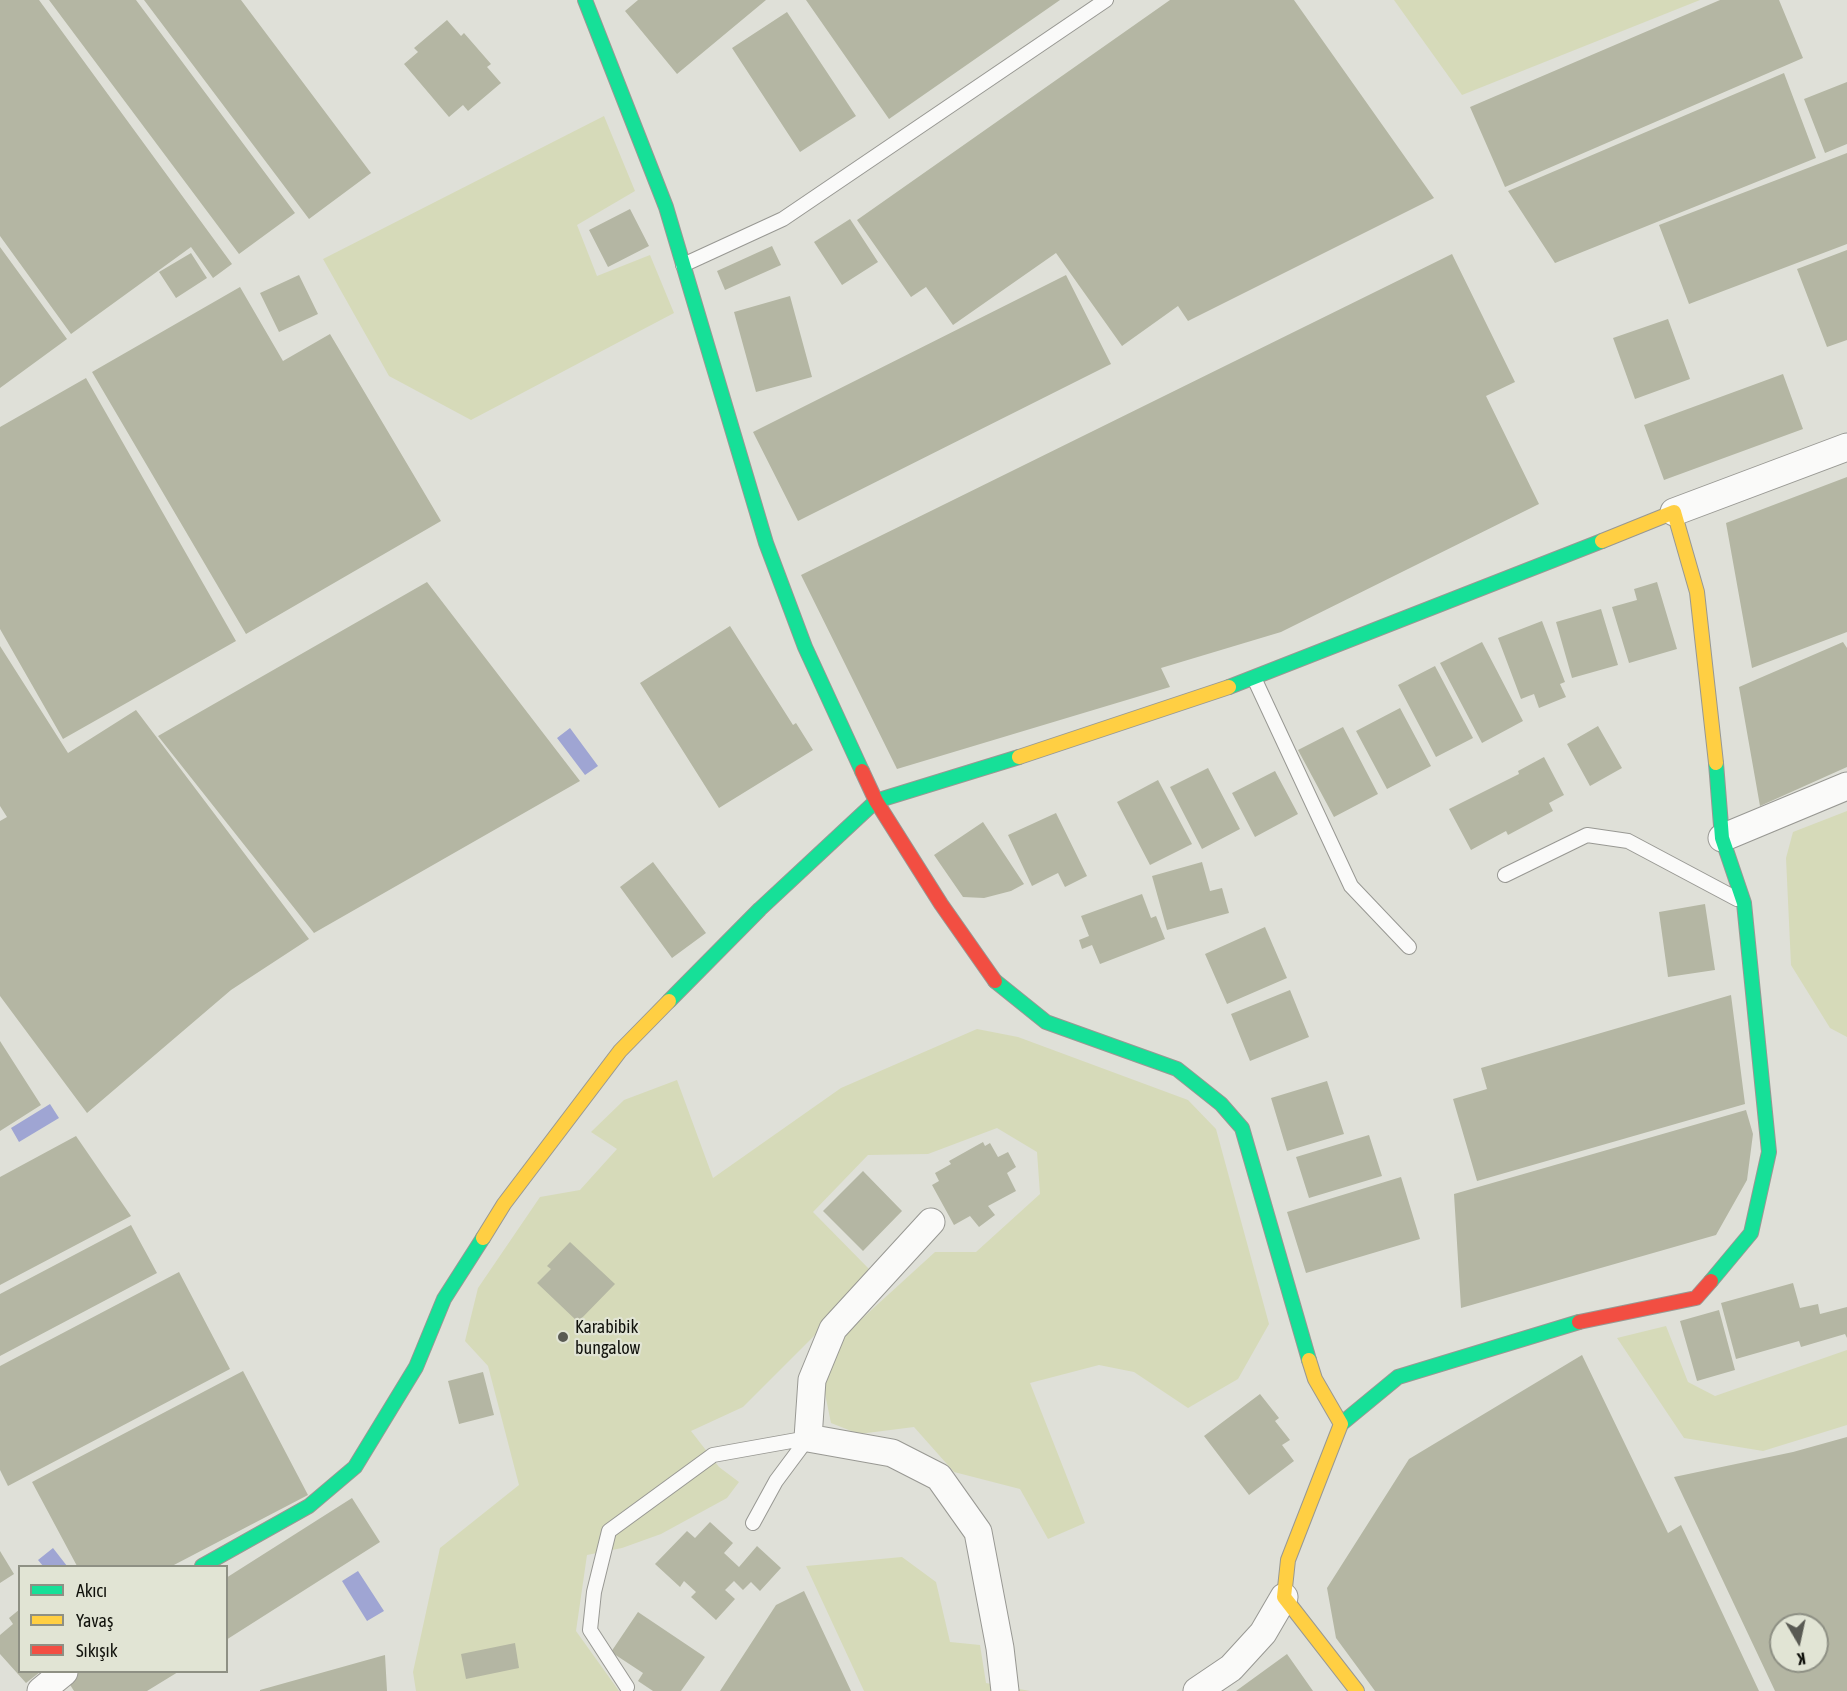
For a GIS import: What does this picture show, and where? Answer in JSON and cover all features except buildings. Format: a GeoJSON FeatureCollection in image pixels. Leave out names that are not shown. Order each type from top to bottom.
{"type":"FeatureCollection","features":[{"type":"Feature","properties":{"kind":"street"},"geometry":{"type":"LineString","coordinates":[[585,0],[658,186],[766,543],[805,646],[876,801],[941,904],[997,984],[1046,1022],[1177,1069],[1221,1104],[1242,1128],[1315,1379],[1341,1424]]}},
{"type":"Feature","properties":{"kind":"street"},"geometry":{"type":"LineString","coordinates":[[204,1565],[309,1506],[355,1467],[416,1367],[444,1299],[504,1204],[620,1051],[760,909],[876,801],[1047,749],[1254,678],[1674,512],[1847,447]]}},
{"type":"Feature","properties":{"kind":"street"},"geometry":{"type":"LineString","coordinates":[[1197,1691],[1231,1668],[1263,1633],[1284,1597],[1288,1560],[1341,1424],[1398,1377],[1570,1324],[1696,1298],[1751,1233],[1769,1152],[1744,903],[1722,838],[1714,733],[1697,592],[1674,512]]}},
{"type":"Feature","properties":{"kind":"street"},"geometry":{"type":"LineString","coordinates":[[1722,838],[1847,786]]}},
{"type":"Feature","properties":{"kind":"street"},"geometry":{"type":"LineString","coordinates":[[931,1222],[833,1329],[812,1380],[808,1438],[892,1453],[939,1477],[978,1532],[1000,1648],[1005,1691]]}},
{"type":"Feature","properties":{"kind":"street"},"geometry":{"type":"LineString","coordinates":[[1284,1597],[1357,1691]]}},
{"type":"Feature","properties":{"kind":"street"},"geometry":{"type":"LineString","coordinates":[[41,1691],[62,1673]]}},
{"type":"Feature","properties":{"kind":"lane"},"geometry":{"type":"LineString","coordinates":[[683,265],[783,219],[1106,0]]}},
{"type":"Feature","properties":{"kind":"lane"},"geometry":{"type":"LineString","coordinates":[[1254,678],[1350,886],[1409,947]]}},
{"type":"Feature","properties":{"kind":"lane"},"geometry":{"type":"LineString","coordinates":[[1505,875],[1587,835],[1628,841],[1744,903]]}},
{"type":"Feature","properties":{"kind":"lane"},"geometry":{"type":"LineString","coordinates":[[753,1523],[776,1481],[808,1438]]}},
{"type":"Feature","properties":{"kind":"lane"},"geometry":{"type":"LineString","coordinates":[[627,1686],[590,1630],[594,1592],[609,1532],[713,1455],[808,1438]]}},
{"type":"Feature","properties":{"kind":"green space"},"geometry":{"type":"Polygon","coordinates":[[[1394,0],[1700,0],[1462,95],[1394,0]]]}},
{"type":"Feature","properties":{"kind":"green space"},"geometry":{"type":"Polygon","coordinates":[[[604,116],[635,191],[577,225],[597,276],[650,255],[674,313],[471,420],[389,376],[323,259],[604,116]]]}},
{"type":"Feature","properties":{"kind":"green space"},"geometry":{"type":"Polygon","coordinates":[[[1847,811],[1847,1037],[1830,1028],[1791,965],[1786,858],[1793,832],[1847,811]]]}},
{"type":"Feature","properties":{"kind":"green space"},"geometry":{"type":"Polygon","coordinates":[[[977,1029],[1018,1037],[1188,1100],[1216,1129],[1269,1324],[1238,1379],[1188,1408],[1134,1372],[1099,1365],[1030,1383],[1085,1523],[1048,1539],[1020,1489],[954,1472],[914,1427],[859,1434],[831,1423],[823,1384],[844,1335],[935,1252],[976,1252],[1040,1194],[1037,1152],[997,1128],[928,1154],[868,1155],[813,1212],[871,1271],[813,1337],[743,1407],[691,1431],[719,1467],[739,1482],[727,1498],[661,1534],[622,1548],[587,1555],[576,1631],[619,1691],[416,1691],[413,1672],[440,1548],[519,1485],[488,1366],[465,1341],[478,1288],[540,1197],[580,1190],[617,1149],[591,1132],[624,1100],[677,1080],[713,1178],[841,1088],[977,1029]]]}},
{"type":"Feature","properties":{"kind":"green space"},"geometry":{"type":"Polygon","coordinates":[[[1666,1326],[1688,1382],[1715,1396],[1847,1350],[1847,1425],[1763,1451],[1684,1438],[1617,1338],[1666,1326]]]}},
{"type":"Feature","properties":{"kind":"green space"},"geometry":{"type":"Polygon","coordinates":[[[902,1557],[936,1582],[950,1642],[980,1645],[986,1683],[1030,1691],[864,1691],[806,1566],[902,1557]]]}},
{"type":"Feature","properties":{"kind":"water"},"geometry":{"type":"Polygon","coordinates":[[[570,728],[598,766],[585,775],[557,738],[570,728]]]}},
{"type":"Feature","properties":{"kind":"water"},"geometry":{"type":"Polygon","coordinates":[[[50,1104],[59,1118],[19,1142],[11,1128],[50,1104]]]}},
{"type":"Feature","properties":{"kind":"water"},"geometry":{"type":"Polygon","coordinates":[[[53,1548],[66,1565],[42,1565],[38,1560],[53,1548]]]}},
{"type":"Feature","properties":{"kind":"water"},"geometry":{"type":"Polygon","coordinates":[[[358,1571],[384,1611],[367,1621],[342,1581],[358,1571]]]}},
{"type":"Feature","properties":{"kind":"traffic: fast"},"geometry":{"type":"LineString","coordinates":[[585,0],[666,207],[766,543],[805,647],[862,771]]}},
{"type":"Feature","properties":{"kind":"traffic: fast"},"geometry":{"type":"LineString","coordinates":[[1229,687],[1602,541]]}},
{"type":"Feature","properties":{"kind":"traffic: fast"},"geometry":{"type":"LineString","coordinates":[[669,1001],[760,909],[876,801],[1019,757]]}},
{"type":"Feature","properties":{"kind":"traffic: fast"},"geometry":{"type":"LineString","coordinates":[[1711,1281],[1751,1233],[1769,1152],[1744,903],[1722,838],[1716,763]]}},
{"type":"Feature","properties":{"kind":"traffic: fast"},"geometry":{"type":"LineString","coordinates":[[995,981],[1046,1022],[1177,1069],[1221,1104],[1242,1128],[1309,1360]]}},
{"type":"Feature","properties":{"kind":"traffic: fast"},"geometry":{"type":"LineString","coordinates":[[204,1565],[309,1506],[355,1467],[416,1367],[444,1299],[483,1238]]}},
{"type":"Feature","properties":{"kind":"traffic: fast"},"geometry":{"type":"LineString","coordinates":[[1341,1424],[1398,1377],[1579,1322]]}},
{"type":"Feature","properties":{"kind":"traffic: slow"},"geometry":{"type":"LineString","coordinates":[[1602,541],[1674,512],[1697,592],[1716,763]]}},
{"type":"Feature","properties":{"kind":"traffic: slow"},"geometry":{"type":"LineString","coordinates":[[1019,757],[1229,687]]}},
{"type":"Feature","properties":{"kind":"traffic: slow"},"geometry":{"type":"LineString","coordinates":[[483,1238],[504,1204],[620,1051],[669,1001]]}},
{"type":"Feature","properties":{"kind":"traffic: slow"},"geometry":{"type":"LineString","coordinates":[[1309,1360],[1315,1379],[1341,1424],[1288,1560],[1284,1597],[1357,1691]]}},
{"type":"Feature","properties":{"kind":"traffic: jam"},"geometry":{"type":"LineString","coordinates":[[862,771],[876,801],[941,904],[995,981]]}},
{"type":"Feature","properties":{"kind":"traffic: jam"},"geometry":{"type":"LineString","coordinates":[[1579,1322],[1696,1298],[1711,1281]]}},
{"type":"Feature","properties":{"kind":"place","name":"Karabibik bungalow"},"geometry":{"type":"Point","coordinates":[563,1337]}}]}
